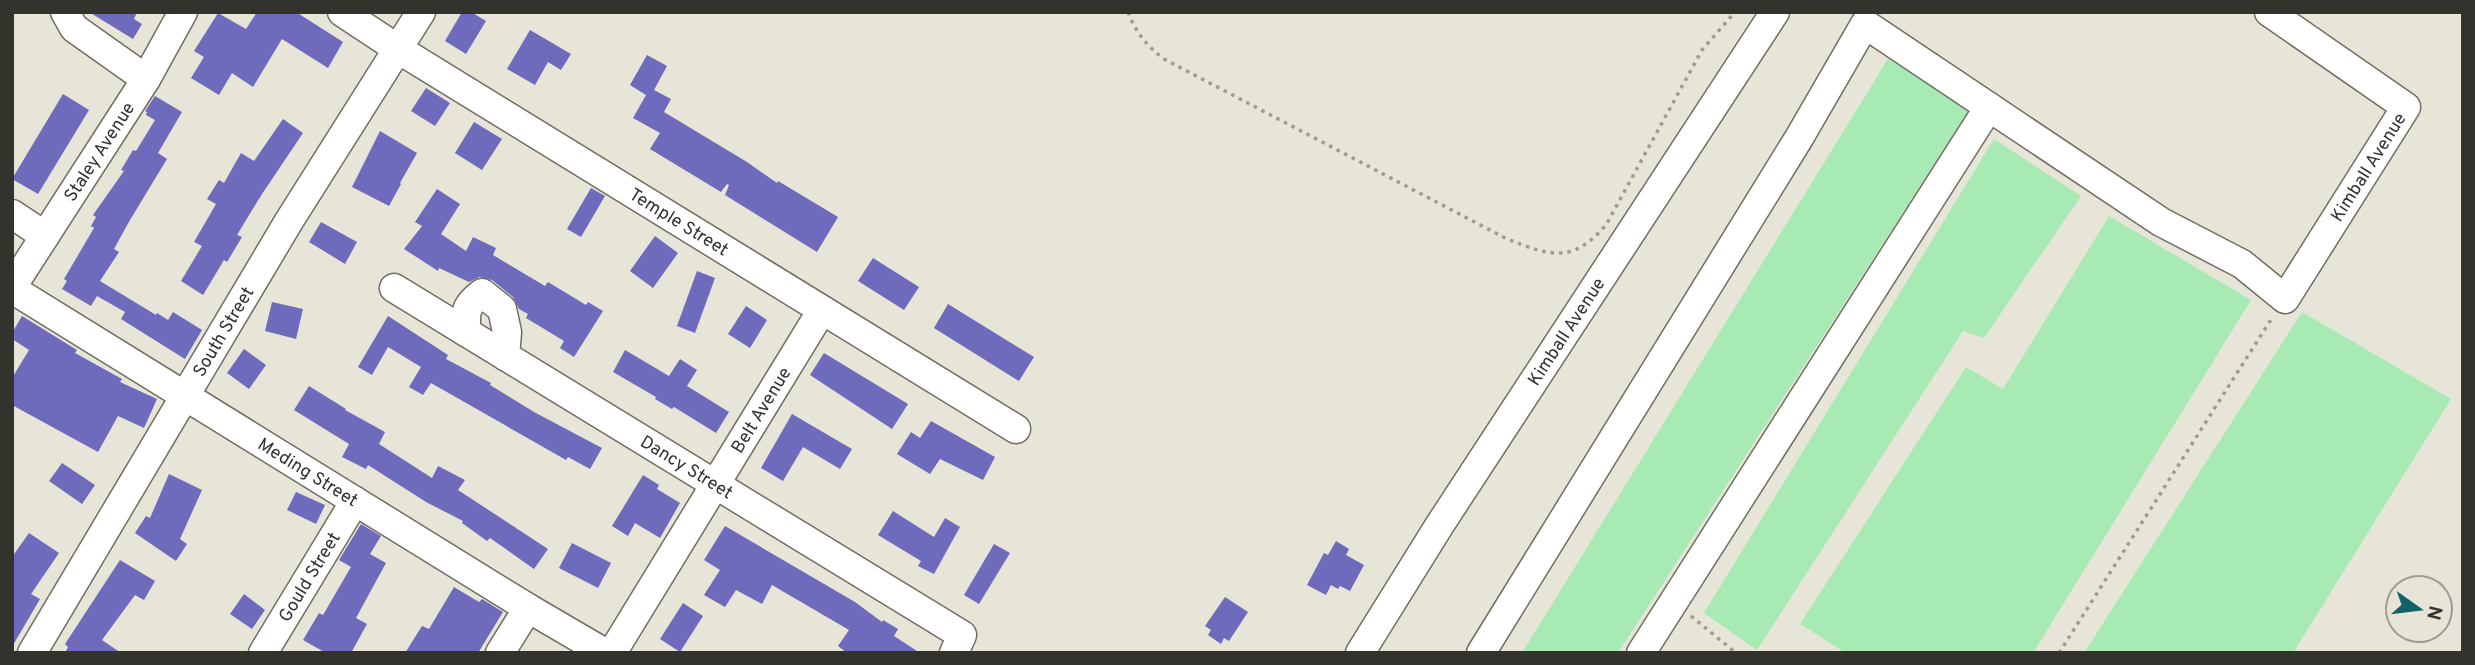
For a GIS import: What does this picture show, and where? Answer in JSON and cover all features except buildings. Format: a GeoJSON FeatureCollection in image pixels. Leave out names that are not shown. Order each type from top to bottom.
{"type":"FeatureCollection","features":[{"type":"Feature","properties":{"kind":"street"},"geometry":{"type":"LineString","coordinates":[[48,12],[70,20],[146,79]]}},
{"type":"Feature","properties":{"kind":"street","name":"Staley Avenue"},"geometry":{"type":"LineString","coordinates":[[12,288],[146,79],[183,12]]}},
{"type":"Feature","properties":{"kind":"street","name":"Temple Street"},"geometry":{"type":"LineString","coordinates":[[342,12],[1016,429]]}},
{"type":"Feature","properties":{"kind":"street","name":"South Street"},"geometry":{"type":"LineString","coordinates":[[32,653],[289,221],[421,12]]}},
{"type":"Feature","properties":{"kind":"street","name":"Kimball Avenue"},"geometry":{"type":"LineString","coordinates":[[1360,653],[1439,526],[1775,12]]}},
{"type":"Feature","properties":{"kind":"street","name":"Kimball Avenue"},"geometry":{"type":"LineString","coordinates":[[2269,12],[2406,107],[2285,299]]}},
{"type":"Feature","properties":{"kind":"street"},"geometry":{"type":"LineString","coordinates":[[1481,653],[1798,138],[1865,24],[2161,222],[2242,264],[2285,299]]}},
{"type":"Feature","properties":{"kind":"street"},"geometry":{"type":"LineString","coordinates":[[1641,653],[1989,107]]}},
{"type":"Feature","properties":{"kind":"street"},"geometry":{"type":"LineString","coordinates":[[12,214],[45,236]]}},
{"type":"Feature","properties":{"kind":"street","name":"Meding Street"},"geometry":{"type":"LineString","coordinates":[[12,288],[605,653]]}},
{"type":"Feature","properties":{"kind":"street","name":"Dancy Street"},"geometry":{"type":"LineString","coordinates":[[394,288],[962,635],[954,653]]}},
{"type":"Feature","properties":{"kind":"street"},"geometry":{"type":"LineString","coordinates":[[466,332],[469,303],[482,293],[502,309],[507,332],[505,356]]}},
{"type":"Feature","properties":{"kind":"street","name":"Belt Avenue"},"geometry":{"type":"LineString","coordinates":[[612,653],[822,310]]}},
{"type":"Feature","properties":{"kind":"street","name":"Gould Street"},"geometry":{"type":"LineString","coordinates":[[263,653],[355,501]]}},
{"type":"Feature","properties":{"kind":"street"},"geometry":{"type":"LineString","coordinates":[[500,653],[528,608]]}},
{"type":"Feature","properties":{"kind":"path"},"geometry":{"type":"LineString","coordinates":[[1128,12],[1137,32],[1149,48],[1164,59],[1507,239],[1542,252],[1561,254],[1576,250],[1593,239],[1606,225],[1702,50],[1735,12]]}},
{"type":"Feature","properties":{"kind":"path"},"geometry":{"type":"LineString","coordinates":[[2059,653],[2285,299]]}},
{"type":"Feature","properties":{"kind":"path"},"geometry":{"type":"LineString","coordinates":[[1673,601],[1736,653]]}},
{"type":"Feature","properties":{"kind":"green space"},"geometry":{"type":"Polygon","coordinates":[[[1888,59],[1970,109],[1618,653],[1522,653],[1888,59]]]}},
{"type":"Feature","properties":{"kind":"green space"},"geometry":{"type":"Polygon","coordinates":[[[1994,139],[2081,196],[1984,338],[1963,331],[1757,650],[1704,613],[1994,139]]]}},
{"type":"Feature","properties":{"kind":"green space"},"geometry":{"type":"Polygon","coordinates":[[[2109,216],[2251,300],[2033,653],[1846,653],[1800,624],[1966,367],[2003,389],[2109,216]]]}},
{"type":"Feature","properties":{"kind":"green space"},"geometry":{"type":"Polygon","coordinates":[[[2302,312],[2451,399],[2293,653],[2084,653],[2302,312]]]}}]}
